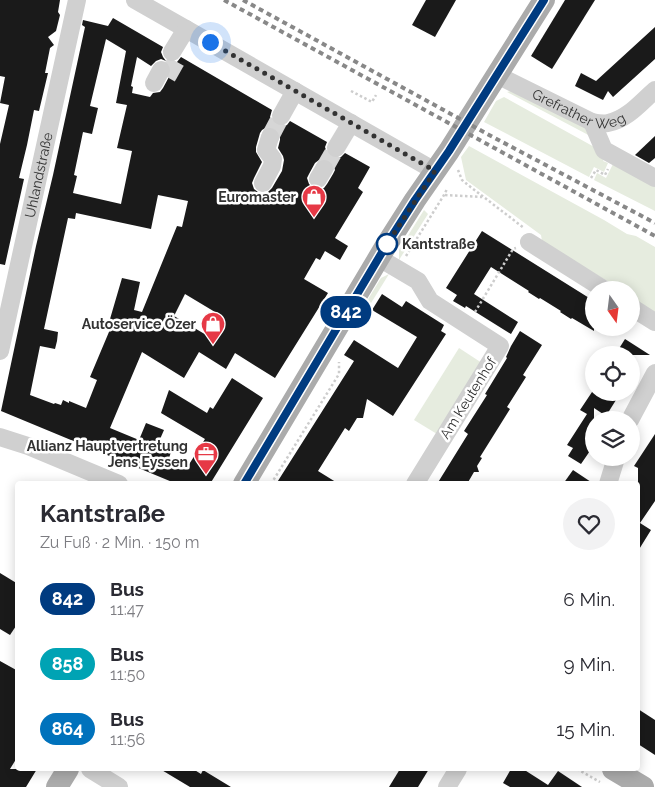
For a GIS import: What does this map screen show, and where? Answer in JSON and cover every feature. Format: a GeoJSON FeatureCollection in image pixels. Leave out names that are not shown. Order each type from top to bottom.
{"type":"FeatureCollection","features":[{"type":"Feature","properties":{"kind":"main road"},"geometry":{"type":"LineString","coordinates":[[246,481],[388,264],[415,200],[446,174],[449,151],[540,1]]}},
{"type":"Feature","properties":{"kind":"main road"},"geometry":{"type":"LineString","coordinates":[[57,787],[67,771]]}},
{"type":"Feature","properties":{"kind":"main road"},"geometry":{"type":"LineString","coordinates":[[607,776],[646,786]]}},
{"type":"Feature","properties":{"kind":"street","name":"Uhlandstraße"},"geometry":{"type":"LineString","coordinates":[[0,351],[77,0]]}},
{"type":"Feature","properties":{"kind":"street"},"geometry":{"type":"LineString","coordinates":[[135,0],[351,123],[446,174]]}},
{"type":"Feature","properties":{"kind":"street"},"geometry":{"type":"LineString","coordinates":[[176,54],[189,31]]}},
{"type":"Feature","properties":{"kind":"street","name":"Grefrather Weg"},"geometry":{"type":"LineString","coordinates":[[496,74],[592,122],[606,124],[627,115],[655,90]]}},
{"type":"Feature","properties":{"kind":"street"},"geometry":{"type":"LineString","coordinates":[[281,116],[294,91]]}},
{"type":"Feature","properties":{"kind":"street"},"geometry":{"type":"LineString","coordinates":[[592,122],[604,150],[655,178]]}},
{"type":"Feature","properties":{"kind":"street"},"geometry":{"type":"LineString","coordinates":[[336,148],[351,123]]}},
{"type":"Feature","properties":{"kind":"street"},"geometry":{"type":"LineString","coordinates":[[263,183],[272,166],[273,159],[266,150],[270,137]]}},
{"type":"Feature","properties":{"kind":"street"},"geometry":{"type":"LineString","coordinates":[[529,242],[591,281]]}},
{"type":"Feature","properties":{"kind":"street","name":"Am Keutenhof"},"geometry":{"type":"LineString","coordinates":[[388,264],[418,281],[430,301],[500,346],[417,481]]}},
{"type":"Feature","properties":{"kind":"street"},"geometry":{"type":"LineString","coordinates":[[640,313],[655,322]]}},
{"type":"Feature","properties":{"kind":"street"},"geometry":{"type":"LineString","coordinates":[[635,411],[655,373]]}},
{"type":"Feature","properties":{"kind":"street"},"geometry":{"type":"LineString","coordinates":[[0,437],[28,446],[112,481]]}},
{"type":"Feature","properties":{"kind":"street"},"geometry":{"type":"LineString","coordinates":[[609,481],[614,466]]}},
{"type":"Feature","properties":{"kind":"street"},"geometry":{"type":"LineString","coordinates":[[93,771],[119,787]]}},
{"type":"Feature","properties":{"kind":"street"},"geometry":{"type":"LineString","coordinates":[[447,787],[457,771]]}},
{"type":"Feature","properties":{"kind":"path"},"geometry":{"type":"LineString","coordinates":[[351,90],[372,102],[376,95]]}},
{"type":"Feature","properties":{"kind":"path"},"geometry":{"type":"LineString","coordinates":[[388,264],[444,195],[446,174],[462,180],[527,230],[529,242],[513,249],[467,324]]}},
{"type":"Feature","properties":{"kind":"path"},"geometry":{"type":"LineString","coordinates":[[444,195],[483,197]]}},
{"type":"Feature","properties":{"kind":"path"},"geometry":{"type":"LineString","coordinates":[[273,481],[339,374],[339,359]]}},
{"type":"Feature","properties":{"kind":"path"},"geometry":{"type":"LineString","coordinates":[[586,771],[607,776]]}},
{"type":"Feature","properties":{"kind":"shaded area"},"geometry":{"type":"Polygon","coordinates":[[[511,91],[592,131],[594,138],[507,92],[511,91]]]}},
{"type":"Feature","properties":{"kind":"shaded area"},"geometry":{"type":"Polygon","coordinates":[[[504,97],[607,154],[603,161],[608,163],[604,172],[594,167],[589,177],[484,122],[496,101],[504,97]]]}},
{"type":"Feature","properties":{"kind":"shaded area"},"geometry":{"type":"Polygon","coordinates":[[[469,146],[627,234],[636,236],[655,247],[655,317],[640,308],[640,281],[607,281],[543,247],[541,235],[466,180],[461,157],[469,146]]]}},
{"type":"Feature","properties":{"kind":"shaded area"},"geometry":{"type":"Polygon","coordinates":[[[614,162],[655,182],[655,211],[594,180],[597,173],[606,178],[614,162]]]}},
{"type":"Feature","properties":{"kind":"shaded area"},"geometry":{"type":"Polygon","coordinates":[[[424,210],[428,214],[399,260],[399,250],[424,210]]]}},
{"type":"Feature","properties":{"kind":"shaded area"},"geometry":{"type":"Polygon","coordinates":[[[389,274],[363,316],[359,314],[381,278],[389,274]]]}},
{"type":"Feature","properties":{"kind":"shaded area"},"geometry":{"type":"Polygon","coordinates":[[[459,348],[482,363],[437,434],[414,420],[459,348]]]}},
{"type":"Feature","properties":{"kind":"building"},"geometry":{"type":"Polygon","coordinates":[[[0,0],[60,0],[58,12],[60,15],[56,31],[48,37],[54,45],[50,48],[45,73],[48,73],[39,111],[34,110],[19,178],[24,179],[5,265],[0,264],[0,144],[9,105],[0,103],[5,77],[0,76],[0,0]]]}},
{"type":"Feature","properties":{"kind":"building"},"geometry":{"type":"Polygon","coordinates":[[[426,0],[456,0],[435,37],[412,25],[426,0]]]}},
{"type":"Feature","properties":{"kind":"building"},"geometry":{"type":"Polygon","coordinates":[[[565,0],[595,0],[552,69],[531,56],[565,0]]]}},
{"type":"Feature","properties":{"kind":"building"},"geometry":{"type":"Polygon","coordinates":[[[113,18],[163,47],[161,52],[166,61],[161,59],[151,66],[137,57],[131,86],[133,87],[132,93],[150,97],[153,93],[160,92],[172,70],[167,61],[171,63],[177,62],[181,57],[272,110],[270,117],[275,125],[282,127],[290,121],[327,142],[325,147],[331,157],[335,159],[345,153],[370,167],[358,188],[363,192],[335,238],[348,246],[340,260],[325,251],[320,260],[316,258],[304,279],[328,293],[275,378],[235,353],[226,369],[199,352],[184,378],[142,352],[110,428],[139,440],[146,423],[164,430],[157,446],[171,452],[169,458],[188,466],[205,439],[161,413],[169,390],[207,413],[210,407],[213,409],[232,378],[263,398],[212,481],[170,481],[1,411],[85,27],[82,25],[83,20],[108,26],[113,18]],[[106,39],[90,106],[98,108],[92,134],[83,132],[74,175],[77,176],[73,193],[121,204],[132,151],[117,148],[127,105],[116,103],[126,51],[106,39]],[[267,127],[260,133],[256,147],[256,152],[262,162],[252,183],[254,189],[263,194],[272,188],[282,171],[284,160],[278,148],[280,134],[274,127],[267,127]],[[325,158],[315,163],[307,178],[309,184],[318,190],[324,188],[335,170],[330,160],[325,158]],[[158,195],[151,229],[76,213],[75,219],[68,218],[44,329],[58,332],[57,341],[55,349],[40,346],[30,395],[54,404],[61,405],[63,400],[86,408],[97,380],[90,377],[114,320],[110,319],[122,278],[140,282],[134,310],[142,312],[177,226],[182,227],[188,201],[158,195]],[[185,294],[174,316],[208,336],[220,315],[185,294]]]}},
{"type":"Feature","properties":{"kind":"building"},"geometry":{"type":"Polygon","coordinates":[[[655,27],[655,59],[613,97],[608,91],[603,100],[575,86],[581,73],[596,81],[655,27]]]}},
{"type":"Feature","properties":{"kind":"building"},"geometry":{"type":"Polygon","coordinates":[[[655,136],[655,158],[649,163],[635,155],[655,136]]]}},
{"type":"Feature","properties":{"kind":"building"},"geometry":{"type":"Polygon","coordinates":[[[482,231],[585,295],[585,326],[571,319],[491,267],[474,294],[518,322],[511,334],[466,306],[465,308],[453,301],[457,295],[446,288],[482,231]]]}},
{"type":"Feature","properties":{"kind":"building"},"geometry":{"type":"Polygon","coordinates":[[[382,294],[402,307],[406,301],[444,325],[441,331],[446,334],[393,416],[367,399],[363,418],[357,418],[349,431],[345,428],[318,471],[334,481],[278,481],[354,361],[344,355],[354,340],[398,368],[417,337],[372,310],[382,294]]]}},
{"type":"Feature","properties":{"kind":"building"},"geometry":{"type":"Polygon","coordinates":[[[520,331],[542,345],[523,375],[526,377],[507,407],[510,409],[480,457],[482,458],[477,466],[479,472],[474,472],[469,481],[439,481],[468,434],[464,431],[487,395],[485,394],[507,358],[511,346],[520,331]]]}},
{"type":"Feature","properties":{"kind":"building"},"geometry":{"type":"Polygon","coordinates":[[[625,339],[636,346],[621,346],[625,339]]]}},
{"type":"Feature","properties":{"kind":"building"},"geometry":{"type":"Polygon","coordinates":[[[640,349],[650,355],[640,355],[640,349]]]}},
{"type":"Feature","properties":{"kind":"building"},"geometry":{"type":"Polygon","coordinates":[[[586,401],[615,401],[609,411],[598,411],[594,408],[594,411],[585,411],[585,413],[580,410],[586,401]]]}},
{"type":"Feature","properties":{"kind":"building"},"geometry":{"type":"Polygon","coordinates":[[[585,417],[585,458],[581,464],[568,456],[573,448],[567,445],[585,417]]]}},
{"type":"Feature","properties":{"kind":"building"},"geometry":{"type":"Polygon","coordinates":[[[655,434],[655,501],[640,523],[640,481],[638,481],[638,468],[634,466],[640,466],[640,457],[655,434]]]}},
{"type":"Feature","properties":{"kind":"building"},"geometry":{"type":"Polygon","coordinates":[[[573,470],[590,481],[565,481],[573,470]]]}},
{"type":"Feature","properties":{"kind":"building"},"geometry":{"type":"Polygon","coordinates":[[[640,523],[651,530],[640,548],[640,523]]]}},
{"type":"Feature","properties":{"kind":"building"},"geometry":{"type":"Polygon","coordinates":[[[0,573],[15,582],[15,628],[10,635],[0,629],[0,573]]]}},
{"type":"Feature","properties":{"kind":"building"},"geometry":{"type":"Polygon","coordinates":[[[0,661],[15,669],[15,761],[10,769],[15,769],[15,771],[36,771],[26,787],[0,787],[0,661]]]}},
{"type":"Feature","properties":{"kind":"building"},"geometry":{"type":"Polygon","coordinates":[[[640,710],[655,720],[655,755],[640,745],[640,710]]]}},
{"type":"Feature","properties":{"kind":"building"},"geometry":{"type":"Polygon","coordinates":[[[163,771],[196,771],[201,774],[205,771],[231,787],[190,787],[163,771]]]}},
{"type":"Feature","properties":{"kind":"building"},"geometry":{"type":"Polygon","coordinates":[[[399,771],[428,771],[418,787],[389,787],[399,771]]]}},
{"type":"Feature","properties":{"kind":"building"},"geometry":{"type":"Polygon","coordinates":[[[510,771],[526,771],[548,785],[558,771],[582,787],[510,787],[503,783],[510,771]]]}},
{"type":"Feature","properties":{"kind":"tunnel"},"geometry":{"type":"LineString","coordinates":[[167,77],[179,56]]}},
{"type":"Feature","properties":{"kind":"tunnel"},"geometry":{"type":"LineString","coordinates":[[270,137],[281,116]]}},
{"type":"Feature","properties":{"kind":"tunnel"},"geometry":{"type":"LineString","coordinates":[[324,169],[336,148]]}},
{"type":"Feature","properties":{"kind":"railway"},"geometry":{"type":"LineString","coordinates":[[224,0],[655,236]]}},
{"type":"Feature","properties":{"kind":"railway"},"geometry":{"type":"LineString","coordinates":[[243,0],[491,136],[655,223]]}},
{"type":"Feature","properties":{"kind":"bus line","name":"842"},"geometry":{"type":"LineString","coordinates":[[246,481],[387,244],[449,151],[544,0]]}},
{"type":"Feature","properties":{"kind":"place","name":"Euromaster"},"geometry":{"type":"Point","coordinates":[314,218]}},
{"type":"Feature","properties":{"kind":"place","name":"Kantstraße"},"geometry":{"type":"Point","coordinates":[387,244]}},
{"type":"Feature","properties":{"kind":"place","name":"Autoservice Özer"},"geometry":{"type":"Point","coordinates":[213,345]}},
{"type":"Feature","properties":{"kind":"place","name":"Allianz Hauptvertretung Jens Eyssen"},"geometry":{"type":"Point","coordinates":[206,475]}},
{"type":"Feature","properties":{"kind":"route"},"geometry":{"type":"LineString","coordinates":[[210,42],[435,171],[387,244]]}}]}
